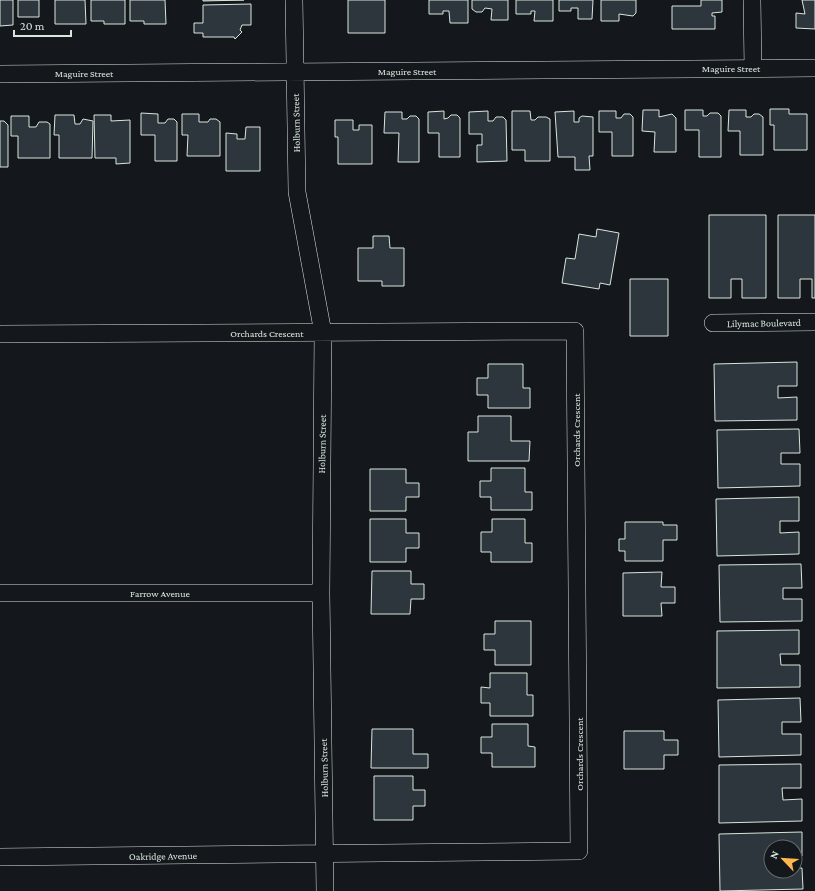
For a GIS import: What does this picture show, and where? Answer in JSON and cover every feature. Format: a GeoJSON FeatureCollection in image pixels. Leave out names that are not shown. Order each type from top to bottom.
{"type":"FeatureCollection","features":[{"type":"Feature","properties":{"kind":"street","name":"Holburn Street"},"geometry":{"type":"LineString","coordinates":[[294,0],[297,192],[323,333],[321,593],[325,891]]}},
{"type":"Feature","properties":{"kind":"street"},"geometry":{"type":"LineString","coordinates":[[752,0],[753,68]]}},
{"type":"Feature","properties":{"kind":"street","name":"Maguire Street"},"geometry":{"type":"LineString","coordinates":[[0,74],[815,68]]}},
{"type":"Feature","properties":{"kind":"street","name":"Lilymac Boulevard"},"geometry":{"type":"LineString","coordinates":[[713,323],[815,322]]}},
{"type":"Feature","properties":{"kind":"street","name":"Orchards Crescent"},"geometry":{"type":"LineString","coordinates":[[0,334],[576,331],[579,851],[325,854]]}},
{"type":"Feature","properties":{"kind":"street","name":"Farrow Avenue"},"geometry":{"type":"LineString","coordinates":[[0,594],[321,593]]}},
{"type":"Feature","properties":{"kind":"street","name":"Oakridge Avenue"},"geometry":{"type":"LineString","coordinates":[[0,857],[325,854]]}},
{"type":"Feature","properties":{"kind":"building"},"geometry":{"type":"Polygon","coordinates":[[[0,0],[13,0],[13,25],[0,26],[0,0]]]}},
{"type":"Feature","properties":{"kind":"building"},"geometry":{"type":"Polygon","coordinates":[[[18,0],[39,0],[39,17],[18,17],[18,0]]]}},
{"type":"Feature","properties":{"kind":"building"},"geometry":{"type":"Polygon","coordinates":[[[55,0],[85,0],[86,24],[55,24],[55,0]]]}},
{"type":"Feature","properties":{"kind":"building"},"geometry":{"type":"Polygon","coordinates":[[[91,0],[125,0],[125,24],[104,24],[104,21],[91,21],[91,0]]]}},
{"type":"Feature","properties":{"kind":"building"},"geometry":{"type":"Polygon","coordinates":[[[130,0],[165,0],[166,24],[144,24],[144,21],[130,21],[130,0]]]}},
{"type":"Feature","properties":{"kind":"building"},"geometry":{"type":"Polygon","coordinates":[[[203,0],[244,0],[203,1],[203,0]]]}},
{"type":"Feature","properties":{"kind":"building"},"geometry":{"type":"Polygon","coordinates":[[[348,0],[385,0],[385,33],[348,33],[348,0]]]}},
{"type":"Feature","properties":{"kind":"building"},"geometry":{"type":"Polygon","coordinates":[[[429,0],[468,0],[468,23],[450,23],[449,11],[443,11],[443,14],[429,14],[429,0]]]}},
{"type":"Feature","properties":{"kind":"building"},"geometry":{"type":"Polygon","coordinates":[[[472,0],[508,0],[508,20],[491,20],[492,9],[485,8],[482,12],[476,12],[472,9],[472,0]]]}},
{"type":"Feature","properties":{"kind":"building"},"geometry":{"type":"Polygon","coordinates":[[[516,0],[553,0],[553,21],[534,21],[535,11],[531,11],[531,14],[516,14],[516,0]]]}},
{"type":"Feature","properties":{"kind":"building"},"geometry":{"type":"Polygon","coordinates":[[[559,0],[593,0],[592,19],[578,19],[578,8],[571,8],[571,11],[559,11],[559,0]]]}},
{"type":"Feature","properties":{"kind":"building"},"geometry":{"type":"Polygon","coordinates":[[[601,0],[636,0],[636,13],[633,16],[619,14],[619,21],[601,21],[601,0]]]}},
{"type":"Feature","properties":{"kind":"building"},"geometry":{"type":"Polygon","coordinates":[[[701,0],[722,0],[722,12],[712,13],[712,16],[715,16],[715,29],[672,29],[672,6],[701,6],[701,0]]]}},
{"type":"Feature","properties":{"kind":"building"},"geometry":{"type":"Polygon","coordinates":[[[802,0],[815,0],[815,29],[796,28],[796,13],[805,14],[802,0]]]}},
{"type":"Feature","properties":{"kind":"building"},"geometry":{"type":"Polygon","coordinates":[[[251,4],[251,25],[242,25],[240,30],[242,32],[235,39],[234,37],[203,37],[203,33],[194,33],[194,23],[203,23],[203,5],[251,4]]]}},
{"type":"Feature","properties":{"kind":"building"},"geometry":{"type":"Polygon","coordinates":[[[770,109],[789,109],[789,114],[807,114],[807,150],[774,150],[774,125],[770,125],[770,109]]]}},
{"type":"Feature","properties":{"kind":"building"},"geometry":{"type":"Polygon","coordinates":[[[643,110],[659,110],[659,117],[672,114],[676,118],[676,152],[654,152],[655,132],[642,131],[643,110]]]}},
{"type":"Feature","properties":{"kind":"building"},"geometry":{"type":"Polygon","coordinates":[[[685,110],[703,110],[703,116],[707,116],[710,113],[718,113],[721,116],[721,157],[699,157],[699,130],[685,130],[685,110]]]}},
{"type":"Feature","properties":{"kind":"building"},"geometry":{"type":"Polygon","coordinates":[[[729,110],[746,110],[746,117],[759,114],[763,117],[763,155],[740,155],[740,131],[728,131],[729,110]]]}},
{"type":"Feature","properties":{"kind":"building"},"geometry":{"type":"Polygon","coordinates":[[[444,111],[444,119],[451,115],[457,115],[460,118],[460,157],[439,157],[439,133],[428,133],[428,112],[444,111]]]}},
{"type":"Feature","properties":{"kind":"building"},"geometry":{"type":"Polygon","coordinates":[[[488,111],[488,121],[493,121],[496,117],[503,117],[506,120],[507,161],[477,162],[477,145],[482,145],[482,134],[469,134],[469,112],[488,111]]]}},
{"type":"Feature","properties":{"kind":"building"},"geometry":{"type":"Polygon","coordinates":[[[512,111],[530,111],[531,120],[535,120],[538,117],[546,117],[550,119],[550,161],[525,161],[525,150],[512,150],[512,111]]]}},
{"type":"Feature","properties":{"kind":"building"},"geometry":{"type":"Polygon","coordinates":[[[574,111],[574,122],[579,122],[579,118],[582,116],[593,117],[593,156],[589,156],[590,170],[575,170],[575,157],[558,157],[555,112],[574,111]]]}},
{"type":"Feature","properties":{"kind":"building"},"geometry":{"type":"Polygon","coordinates":[[[599,111],[616,111],[616,118],[621,118],[624,114],[630,114],[633,117],[633,156],[612,156],[612,132],[599,132],[599,111]]]}},
{"type":"Feature","properties":{"kind":"building"},"geometry":{"type":"Polygon","coordinates":[[[385,112],[402,112],[402,119],[407,119],[410,116],[416,116],[419,119],[419,162],[398,162],[399,133],[384,133],[385,112]]]}},
{"type":"Feature","properties":{"kind":"building"},"geometry":{"type":"Polygon","coordinates":[[[141,113],[158,114],[158,123],[165,123],[168,119],[174,119],[177,122],[177,161],[155,161],[155,135],[141,135],[141,113]]]}},
{"type":"Feature","properties":{"kind":"building"},"geometry":{"type":"Polygon","coordinates":[[[182,114],[199,114],[199,122],[208,122],[210,119],[216,119],[220,122],[220,156],[187,156],[188,135],[182,135],[182,114]]]}},
{"type":"Feature","properties":{"kind":"building"},"geometry":{"type":"Polygon","coordinates":[[[55,115],[74,115],[75,124],[80,124],[83,119],[93,121],[92,158],[59,158],[59,135],[54,135],[55,115]]]}},
{"type":"Feature","properties":{"kind":"building"},"geometry":{"type":"Polygon","coordinates":[[[94,115],[111,115],[111,121],[130,120],[130,163],[116,164],[116,158],[95,158],[94,115]]]}},
{"type":"Feature","properties":{"kind":"building"},"geometry":{"type":"Polygon","coordinates":[[[11,116],[29,116],[29,127],[36,127],[39,122],[47,122],[50,124],[50,158],[18,158],[18,136],[11,136],[11,116]]]}},
{"type":"Feature","properties":{"kind":"building"},"geometry":{"type":"Polygon","coordinates":[[[335,120],[353,120],[353,130],[359,130],[359,125],[372,125],[372,164],[338,164],[338,137],[335,137],[335,120]]]}},
{"type":"Feature","properties":{"kind":"building"},"geometry":{"type":"Polygon","coordinates":[[[0,121],[4,121],[8,125],[8,167],[0,167],[0,121]]]}},
{"type":"Feature","properties":{"kind":"building"},"geometry":{"type":"Polygon","coordinates":[[[246,127],[260,127],[260,171],[226,171],[226,133],[237,134],[237,139],[245,139],[246,127]]]}},
{"type":"Feature","properties":{"kind":"building"},"geometry":{"type":"Polygon","coordinates":[[[709,215],[766,215],[766,298],[742,298],[742,279],[731,279],[731,298],[709,298],[709,215]]]}},
{"type":"Feature","properties":{"kind":"building"},"geometry":{"type":"Polygon","coordinates":[[[778,215],[815,215],[815,298],[812,298],[812,279],[800,279],[800,298],[778,298],[778,215]]]}},
{"type":"Feature","properties":{"kind":"building"},"geometry":{"type":"Polygon","coordinates":[[[597,229],[619,233],[610,285],[600,283],[599,289],[562,283],[566,258],[575,259],[579,234],[596,237],[597,229]]]}},
{"type":"Feature","properties":{"kind":"building"},"geometry":{"type":"Polygon","coordinates":[[[373,236],[389,236],[390,248],[404,248],[404,286],[382,286],[382,281],[358,281],[358,248],[373,248],[373,236]]]}},
{"type":"Feature","properties":{"kind":"building"},"geometry":{"type":"Polygon","coordinates":[[[630,279],[668,279],[668,336],[630,336],[630,279]]]}},
{"type":"Feature","properties":{"kind":"building"},"geometry":{"type":"Polygon","coordinates":[[[797,362],[797,386],[778,386],[778,398],[797,397],[797,420],[715,421],[714,364],[797,362]]]}},
{"type":"Feature","properties":{"kind":"building"},"geometry":{"type":"Polygon","coordinates":[[[488,364],[523,364],[523,388],[530,388],[530,408],[488,408],[488,395],[477,395],[477,378],[488,378],[488,364]]]}},
{"type":"Feature","properties":{"kind":"building"},"geometry":{"type":"Polygon","coordinates":[[[478,416],[511,416],[511,441],[530,441],[529,461],[468,461],[468,432],[478,432],[478,416]]]}},
{"type":"Feature","properties":{"kind":"building"},"geometry":{"type":"Polygon","coordinates":[[[799,429],[800,453],[781,453],[781,464],[800,464],[800,486],[718,488],[717,430],[799,429]]]}},
{"type":"Feature","properties":{"kind":"building"},"geometry":{"type":"Polygon","coordinates":[[[491,468],[525,468],[525,492],[532,492],[532,510],[491,510],[491,497],[480,497],[480,481],[491,481],[491,468]]]}},
{"type":"Feature","properties":{"kind":"building"},"geometry":{"type":"Polygon","coordinates":[[[370,469],[406,469],[406,483],[419,483],[419,497],[406,497],[406,511],[370,511],[370,469]]]}},
{"type":"Feature","properties":{"kind":"building"},"geometry":{"type":"Polygon","coordinates":[[[799,497],[799,521],[780,521],[780,533],[799,532],[799,554],[717,556],[716,499],[799,497]]]}},
{"type":"Feature","properties":{"kind":"building"},"geometry":{"type":"Polygon","coordinates":[[[370,519],[406,519],[406,533],[419,533],[419,548],[406,548],[406,562],[370,562],[370,519]]]}},
{"type":"Feature","properties":{"kind":"building"},"geometry":{"type":"Polygon","coordinates":[[[492,519],[525,519],[525,543],[532,543],[532,562],[491,562],[491,552],[481,552],[481,532],[492,532],[492,519]]]}},
{"type":"Feature","properties":{"kind":"building"},"geometry":{"type":"Polygon","coordinates":[[[625,522],[663,522],[663,525],[677,525],[677,540],[663,540],[663,561],[625,561],[625,551],[619,551],[619,539],[625,539],[625,522]]]}},
{"type":"Feature","properties":{"kind":"building"},"geometry":{"type":"Polygon","coordinates":[[[801,564],[802,588],[783,588],[783,599],[802,599],[802,621],[720,622],[719,565],[801,564]]]}},
{"type":"Feature","properties":{"kind":"building"},"geometry":{"type":"Polygon","coordinates":[[[372,571],[411,571],[411,584],[424,584],[424,599],[411,599],[410,614],[371,614],[372,571]]]}},
{"type":"Feature","properties":{"kind":"building"},"geometry":{"type":"Polygon","coordinates":[[[662,572],[661,587],[675,587],[675,603],[661,603],[662,616],[623,616],[623,573],[662,572]]]}},
{"type":"Feature","properties":{"kind":"building"},"geometry":{"type":"Polygon","coordinates":[[[495,621],[531,621],[531,665],[495,665],[495,650],[484,650],[484,634],[495,634],[495,621]]]}},
{"type":"Feature","properties":{"kind":"building"},"geometry":{"type":"Polygon","coordinates":[[[799,630],[799,654],[780,654],[781,665],[800,665],[800,687],[717,688],[717,631],[799,630]]]}},
{"type":"Feature","properties":{"kind":"building"},"geometry":{"type":"Polygon","coordinates":[[[490,673],[527,673],[527,695],[533,695],[533,716],[490,716],[490,703],[481,703],[481,687],[490,688],[490,673]]]}},
{"type":"Feature","properties":{"kind":"building"},"geometry":{"type":"Polygon","coordinates":[[[800,698],[801,722],[782,722],[782,734],[801,734],[801,755],[719,757],[718,700],[800,698]]]}},
{"type":"Feature","properties":{"kind":"building"},"geometry":{"type":"Polygon","coordinates":[[[492,724],[528,724],[528,746],[535,747],[535,767],[492,767],[492,753],[481,753],[481,737],[492,737],[492,724]]]}},
{"type":"Feature","properties":{"kind":"building"},"geometry":{"type":"Polygon","coordinates":[[[372,729],[413,729],[413,754],[428,754],[428,768],[371,768],[372,729]]]}},
{"type":"Feature","properties":{"kind":"building"},"geometry":{"type":"Polygon","coordinates":[[[624,731],[664,731],[664,740],[678,740],[678,755],[664,755],[664,769],[624,769],[624,731]]]}},
{"type":"Feature","properties":{"kind":"building"},"geometry":{"type":"Polygon","coordinates":[[[801,764],[801,788],[782,788],[783,800],[802,799],[802,821],[719,823],[719,765],[801,764]]]}},
{"type":"Feature","properties":{"kind":"building"},"geometry":{"type":"Polygon","coordinates":[[[374,776],[413,776],[413,790],[425,790],[425,806],[413,806],[413,820],[374,820],[374,776]]]}},
{"type":"Feature","properties":{"kind":"building"},"geometry":{"type":"Polygon","coordinates":[[[802,832],[802,839],[763,839],[763,879],[803,879],[803,889],[720,891],[719,834],[802,832]]]}}]}
